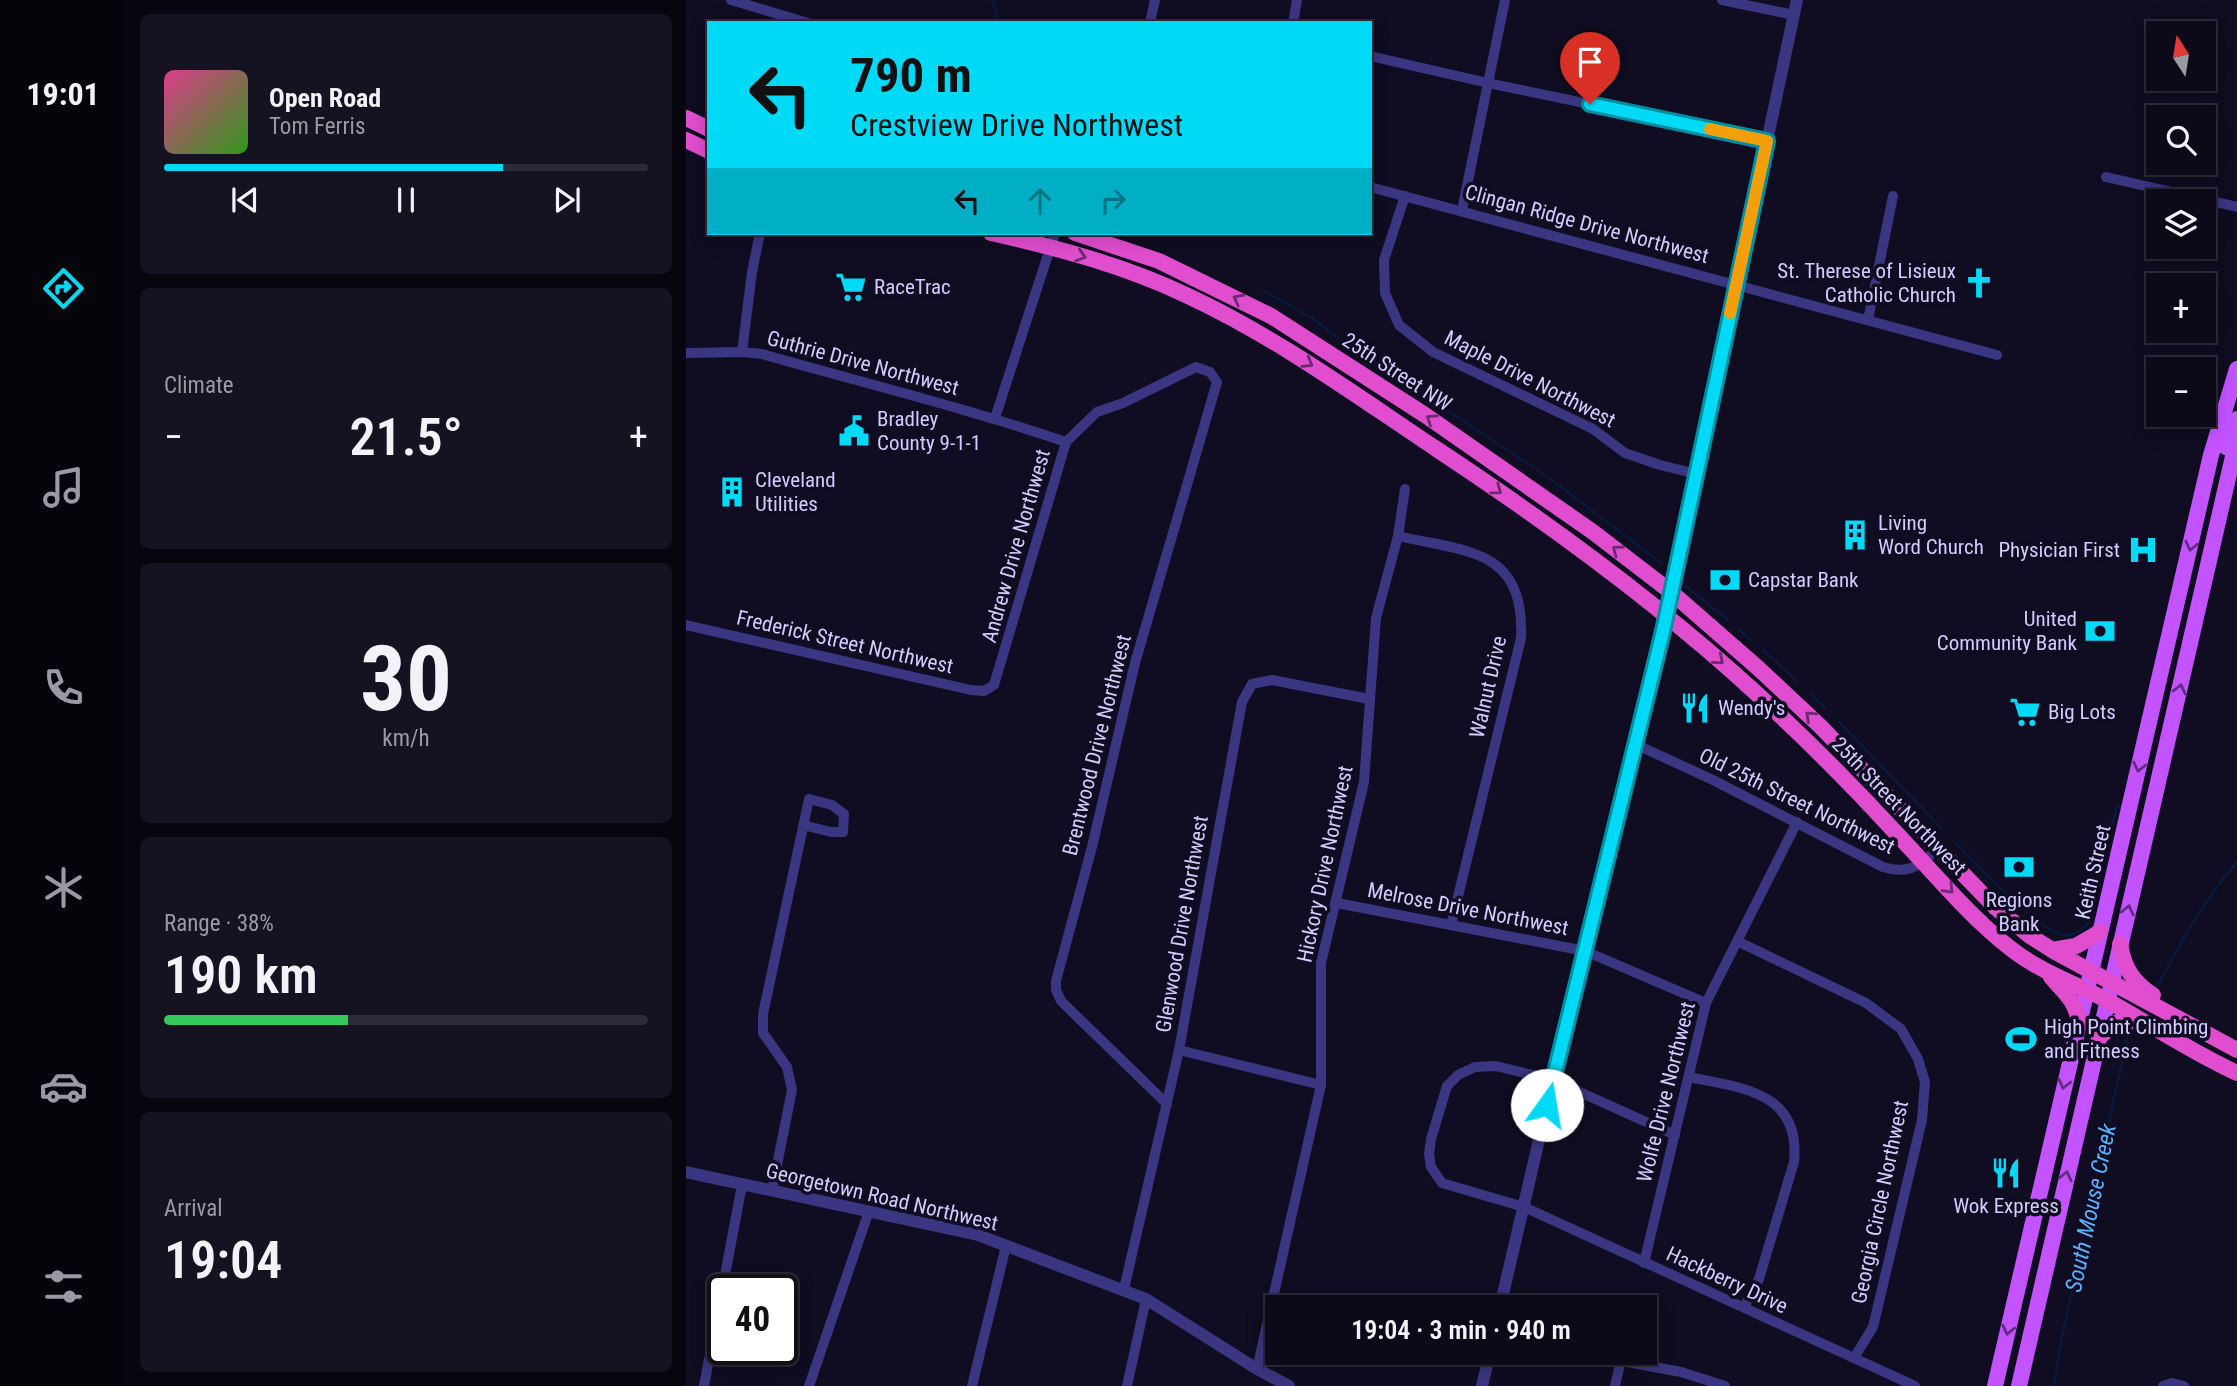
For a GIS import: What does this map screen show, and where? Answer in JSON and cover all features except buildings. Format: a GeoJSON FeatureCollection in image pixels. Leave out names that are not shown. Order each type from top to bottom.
{"type":"FeatureCollection","features":[{"type":"Feature","properties":{"kind":"highway"},"geometry":{"type":"LineString","coordinates":[[686,118],[707,128]]}},
{"type":"Feature","properties":{"kind":"highway"},"geometry":{"type":"LineString","coordinates":[[686,140],[707,149]]}},
{"type":"Feature","properties":{"kind":"highway","name":"25th Street NW"},"geometry":{"type":"LineString","coordinates":[[1009,235],[1052,240],[1185,294],[1246,325],[1309,363],[1484,481],[1554,532]]}},
{"type":"Feature","properties":{"kind":"highway","name":"25th Street NW"},"geometry":{"type":"LineString","coordinates":[[1081,235],[1159,261],[1270,316],[1413,407],[1536,491],[1671,592]]}},
{"type":"Feature","properties":{"kind":"highway","name":"25th Street Northwest"},"geometry":{"type":"LineString","coordinates":[[1554,532],[1646,599],[1735,673],[1784,719],[2004,944],[2045,970],[2107,1000],[2208,1060],[2237,1073]]}},
{"type":"Feature","properties":{"kind":"highway","name":"25th Street Northwest"},"geometry":{"type":"LineString","coordinates":[[1671,592],[1820,726],[1995,906],[2030,936],[2237,1050]]}},
{"type":"Feature","properties":{"kind":"highway"},"geometry":{"type":"LineString","coordinates":[[2052,950],[2076,946],[2100,932]]}},
{"type":"Feature","properties":{"kind":"highway"},"geometry":{"type":"LineString","coordinates":[[2120,944],[2126,968],[2139,986],[2188,1022]]}},
{"type":"Feature","properties":{"kind":"highway"},"geometry":{"type":"LineString","coordinates":[[2045,970],[2070,997],[2076,1006],[2079,1021]]}},
{"type":"Feature","properties":{"kind":"highway"},"geometry":{"type":"LineString","coordinates":[[2099,1037],[2118,1022],[2142,1021]]}},
{"type":"Feature","properties":{"kind":"main road"},"geometry":{"type":"LineString","coordinates":[[2233,412],[2236,377]]}},
{"type":"Feature","properties":{"kind":"main road","name":"Keith Street"},"geometry":{"type":"LineString","coordinates":[[1996,1386],[2211,455],[2228,446],[2233,412]]}},
{"type":"Feature","properties":{"kind":"main road","name":"Keith Street"},"geometry":{"type":"LineString","coordinates":[[2018,1386],[2237,439]]}},
{"type":"Feature","properties":{"kind":"main road"},"geometry":{"type":"LineString","coordinates":[[2201,501],[2209,508],[2211,519],[2206,543],[2203,586]]}},
{"type":"Feature","properties":{"kind":"main road"},"geometry":{"type":"LineString","coordinates":[[2014,1304],[2037,1287],[2046,1264]]}},
{"type":"Feature","properties":{"kind":"street"},"geometry":{"type":"LineString","coordinates":[[731,0],[784,19]]}},
{"type":"Feature","properties":{"kind":"street"},"geometry":{"type":"LineString","coordinates":[[1150,21],[1155,0]]}},
{"type":"Feature","properties":{"kind":"street"},"geometry":{"type":"LineString","coordinates":[[1293,21],[1297,0]]}},
{"type":"Feature","properties":{"kind":"street"},"geometry":{"type":"LineString","coordinates":[[1462,210],[1505,0]]}},
{"type":"Feature","properties":{"kind":"street"},"geometry":{"type":"LineString","coordinates":[[1722,0],[1794,15]]}},
{"type":"Feature","properties":{"kind":"street"},"geometry":{"type":"LineString","coordinates":[[1503,1295],[1666,616],[1797,0]]}},
{"type":"Feature","properties":{"kind":"street"},"geometry":{"type":"LineString","coordinates":[[1372,56],[1767,141]]}},
{"type":"Feature","properties":{"kind":"street"},"geometry":{"type":"LineString","coordinates":[[2106,177],[2237,206]]}},
{"type":"Feature","properties":{"kind":"street","name":"Clingan Ridge Drive Northwest"},"geometry":{"type":"LineString","coordinates":[[1372,188],[1997,355]]}},
{"type":"Feature","properties":{"kind":"street","name":"Maple Drive Northwest"},"geometry":{"type":"LineString","coordinates":[[1405,196],[1384,260],[1385,293],[1399,325],[1433,352],[1593,429],[1625,453],[1697,474]]}},
{"type":"Feature","properties":{"kind":"street"},"geometry":{"type":"LineString","coordinates":[[1868,320],[1893,197]]}},
{"type":"Feature","properties":{"kind":"street"},"geometry":{"type":"LineString","coordinates":[[742,352],[760,235]]}},
{"type":"Feature","properties":{"kind":"street"},"geometry":{"type":"LineString","coordinates":[[995,418],[1052,240]]}},
{"type":"Feature","properties":{"kind":"street","name":"Guthrie Drive Northwest"},"geometry":{"type":"LineString","coordinates":[[686,353],[762,354],[995,418],[1066,442]]}},
{"type":"Feature","properties":{"kind":"street","name":"Andrew Drive Northwest"},"geometry":{"type":"LineString","coordinates":[[994,685],[1066,442],[1097,412],[1123,403],[1196,367]]}},
{"type":"Feature","properties":{"kind":"street","name":"Brentwood Drive Northwest"},"geometry":{"type":"LineString","coordinates":[[1167,1104],[1061,1001],[1056,990],[1056,981],[1092,847],[1135,663],[1217,382],[1210,372],[1196,367]]}},
{"type":"Feature","properties":{"kind":"street","name":"Hickory Drive Northwest"},"geometry":{"type":"LineString","coordinates":[[1257,1369],[1321,1085],[1321,963],[1364,782],[1376,618],[1398,536],[1405,489]]}},
{"type":"Feature","properties":{"kind":"street","name":"Walnut Drive"},"geometry":{"type":"LineString","coordinates":[[1398,536],[1479,555],[1497,564],[1518,596],[1522,616],[1521,638],[1451,925]]}},
{"type":"Feature","properties":{"kind":"street","name":"Frederick Street Northwest"},"geometry":{"type":"LineString","coordinates":[[686,625],[971,690],[984,691],[994,685]]}},
{"type":"Feature","properties":{"kind":"street","name":"Glenwood Drive Northwest"},"geometry":{"type":"LineString","coordinates":[[1124,1289],[1179,1050],[1242,702],[1252,684],[1272,680],[1369,699]]}},
{"type":"Feature","properties":{"kind":"street","name":"Old 25th Street Northwest"},"geometry":{"type":"LineString","coordinates":[[1634,744],[1713,780],[1883,867],[1910,870],[1939,848]]}},
{"type":"Feature","properties":{"kind":"street"},"geometry":{"type":"LineString","coordinates":[[772,1190],[792,1090],[788,1067],[763,1033],[763,1014],[803,825],[809,799],[832,804],[844,814],[843,832],[803,825]]}},
{"type":"Feature","properties":{"kind":"street","name":"Wolfe Drive Northwest"},"geometry":{"type":"LineString","coordinates":[[1644,1264],[1706,1003],[1797,822]]}},
{"type":"Feature","properties":{"kind":"street","name":"Melrose Drive Northwest"},"geometry":{"type":"LineString","coordinates":[[1337,903],[1585,951],[1706,1003]]}},
{"type":"Feature","properties":{"kind":"street","name":"Georgia Circle Northwest"},"geometry":{"type":"LineString","coordinates":[[1739,942],[1866,1003],[1901,1029],[1918,1059],[1925,1083],[1922,1120],[1872,1327],[1854,1358]]}},
{"type":"Feature","properties":{"kind":"street"},"geometry":{"type":"LineString","coordinates":[[1179,1050],[1321,1085]]}},
{"type":"Feature","properties":{"kind":"street","name":"Hackberry Drive"},"geometry":{"type":"LineString","coordinates":[[1675,1135],[1553,1080],[1496,1066],[1475,1067],[1458,1075],[1447,1086],[1429,1154],[1431,1167],[1442,1183],[1524,1207],[1644,1264],[1744,1307],[1783,1328],[1915,1386]]}},
{"type":"Feature","properties":{"kind":"street"},"geometry":{"type":"LineString","coordinates":[[1689,1077],[1748,1088],[1776,1103],[1789,1119],[1796,1143],[1794,1162],[1759,1279],[1744,1307]]}},
{"type":"Feature","properties":{"kind":"street"},"geometry":{"type":"LineString","coordinates":[[2050,1143],[2072,1148]]}},
{"type":"Feature","properties":{"kind":"street","name":"Georgetown Road Northwest"},"geometry":{"type":"LineString","coordinates":[[686,1172],[978,1235],[1146,1299],[1257,1369],[1289,1386]]}},
{"type":"Feature","properties":{"kind":"street"},"geometry":{"type":"LineString","coordinates":[[704,1386],[742,1185]]}},
{"type":"Feature","properties":{"kind":"street"},"geometry":{"type":"LineString","coordinates":[[809,1386],[869,1211]]}},
{"type":"Feature","properties":{"kind":"street"},"geometry":{"type":"LineString","coordinates":[[972,1386],[1006,1246]]}},
{"type":"Feature","properties":{"kind":"street"},"geometry":{"type":"LineString","coordinates":[[1127,1386],[1146,1299]]}},
{"type":"Feature","properties":{"kind":"street"},"geometry":{"type":"LineString","coordinates":[[1482,1386],[1487,1365]]}},
{"type":"Feature","properties":{"kind":"street"},"geometry":{"type":"LineString","coordinates":[[1615,1386],[1620,1365]]}},
{"type":"Feature","properties":{"kind":"street"},"geometry":{"type":"LineString","coordinates":[[1646,1365],[1681,1372],[1725,1386]]}},
{"type":"Feature","properties":{"kind":"street"},"geometry":{"type":"LineString","coordinates":[[2163,1386],[2172,1383],[2184,1386]]}},
{"type":"Feature","properties":{"kind":"waterway"},"geometry":{"type":"LineString","coordinates":[[993,0],[998,21]]}},
{"type":"Feature","properties":{"kind":"waterway"},"geometry":{"type":"LineString","coordinates":[[1263,290],[1312,318],[1349,346],[1544,474],[1661,563]]}},
{"type":"Feature","properties":{"kind":"waterway"},"geometry":{"type":"LineString","coordinates":[[1683,584],[1728,620]]}},
{"type":"Feature","properties":{"kind":"waterway"},"geometry":{"type":"LineString","coordinates":[[1739,630],[1750,639]]}},
{"type":"Feature","properties":{"kind":"waterway"},"geometry":{"type":"LineString","coordinates":[[1763,650],[1798,682]]}},
{"type":"Feature","properties":{"kind":"waterway"},"geometry":{"type":"LineString","coordinates":[[1810,694],[1825,708]]}},
{"type":"Feature","properties":{"kind":"waterway"},"geometry":{"type":"LineString","coordinates":[[1839,722],[1942,829]]}},
{"type":"Feature","properties":{"kind":"waterway"},"geometry":{"type":"LineString","coordinates":[[2102,859],[2117,806],[2122,807]]}},
{"type":"Feature","properties":{"kind":"waterway"},"geometry":{"type":"LineString","coordinates":[[1956,843],[2024,910],[2053,931],[2064,935],[2077,932],[2088,923],[2099,876]]}},
{"type":"Feature","properties":{"kind":"waterway","name":"South Mouse Creek"},"geometry":{"type":"LineString","coordinates":[[2157,987],[2203,906],[2237,862]]}},
{"type":"Feature","properties":{"kind":"waterway","name":"South Mouse Creek"},"geometry":{"type":"LineString","coordinates":[[2054,1386],[2061,1341],[2129,1030]]}},
{"type":"Feature","properties":{"kind":"slow traffic"},"geometry":{"type":"LineString","coordinates":[[1710,129],[1767,141],[1730,313]]}},
{"type":"Feature","properties":{"kind":"place","name":"St. Therese of Lisieux Catholic Church"},"geometry":{"type":"Point","coordinates":[1979,283]}},
{"type":"Feature","properties":{"kind":"place","name":"RaceTrac"},"geometry":{"type":"Point","coordinates":[851,287]}},
{"type":"Feature","properties":{"kind":"place","name":"Bradley County 9-1-1"},"geometry":{"type":"Point","coordinates":[854,431]}},
{"type":"Feature","properties":{"kind":"place","name":"Cleveland Utilities"},"geometry":{"type":"Point","coordinates":[732,492]}},
{"type":"Feature","properties":{"kind":"place","name":"Living Word Church"},"geometry":{"type":"Point","coordinates":[1855,535]}},
{"type":"Feature","properties":{"kind":"place","name":"Physician First"},"geometry":{"type":"Point","coordinates":[2143,550]}},
{"type":"Feature","properties":{"kind":"place","name":"Capstar Bank"},"geometry":{"type":"Point","coordinates":[1725,580]}},
{"type":"Feature","properties":{"kind":"place","name":"United Community Bank"},"geometry":{"type":"Point","coordinates":[2100,631]}},
{"type":"Feature","properties":{"kind":"place","name":"Wendy's"},"geometry":{"type":"Point","coordinates":[1695,708]}},
{"type":"Feature","properties":{"kind":"place","name":"Big Lots"},"geometry":{"type":"Point","coordinates":[2025,712]}},
{"type":"Feature","properties":{"kind":"place","name":"Regions Bank"},"geometry":{"type":"Point","coordinates":[2019,867]}},
{"type":"Feature","properties":{"kind":"place","name":"High Point Climbing and Fitness"},"geometry":{"type":"Point","coordinates":[2021,1039]}},
{"type":"Feature","properties":{"kind":"place","name":"Wok Express"},"geometry":{"type":"Point","coordinates":[2006,1173]}},
{"type":"Feature","properties":{"kind":"route"},"geometry":{"type":"LineString","coordinates":[[1547,1105],[1663,631],[1767,141],[1590,104]]}}]}
